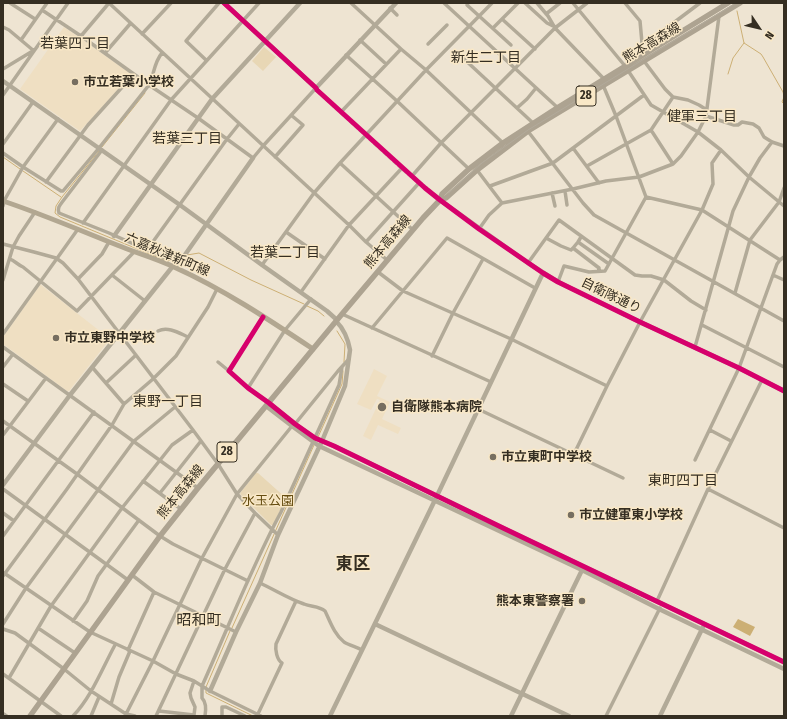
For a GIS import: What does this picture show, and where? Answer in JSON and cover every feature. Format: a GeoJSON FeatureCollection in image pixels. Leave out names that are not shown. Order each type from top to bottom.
{"type":"FeatureCollection","features":[{"type":"Feature","properties":{"kind":"main road","name":"熊本高森線"},"geometry":{"type":"LineString","coordinates":[[30,716],[75,652],[181,509],[387,260],[440,200],[442,194],[469,169],[527,129],[627,68],[728,3]]}},
{"type":"Feature","properties":{"kind":"main road","name":"熊本高森線"},"geometry":{"type":"LineString","coordinates":[[627,68],[644,61],[740,3]]}},
{"type":"Feature","properties":{"kind":"main road","name":"熊本高森線"},"geometry":{"type":"LineString","coordinates":[[527,129],[532,123],[559,110]]}},
{"type":"Feature","properties":{"kind":"main road","name":"熊本高森線"},"geometry":{"type":"LineString","coordinates":[[440,200],[446,198],[505,144]]}},
{"type":"Feature","properties":{"kind":"main road","name":"六嘉秋津新町線"},"geometry":{"type":"LineString","coordinates":[[3,203],[35,212],[78,229],[112,239],[134,252],[173,266],[217,289],[285,330],[313,349]]}},
{"type":"Feature","properties":{"kind":"street"},"geometry":{"type":"LineString","coordinates":[[10,3],[35,19]]}},
{"type":"Feature","properties":{"kind":"street"},"geometry":{"type":"LineString","coordinates":[[21,40],[47,3]]}},
{"type":"Feature","properties":{"kind":"street"},"geometry":{"type":"LineString","coordinates":[[3,95],[68,3]]}},
{"type":"Feature","properties":{"kind":"street"},"geometry":{"type":"LineString","coordinates":[[81,36],[109,3],[387,260]]}},
{"type":"Feature","properties":{"kind":"street"},"geometry":{"type":"LineString","coordinates":[[142,34],[171,3]]}},
{"type":"Feature","properties":{"kind":"street"},"geometry":{"type":"LineString","coordinates":[[206,60],[186,41],[219,3]]}},
{"type":"Feature","properties":{"kind":"street"},"geometry":{"type":"LineString","coordinates":[[224,3],[316,89]]}},
{"type":"Feature","properties":{"kind":"street"},"geometry":{"type":"LineString","coordinates":[[83,223],[172,100],[206,60],[259,3]]}},
{"type":"Feature","properties":{"kind":"street"},"geometry":{"type":"LineString","coordinates":[[78,279],[102,254],[150,184],[212,99],[300,3]]}},
{"type":"Feature","properties":{"kind":"street"},"geometry":{"type":"LineString","coordinates":[[351,3],[426,70],[505,144]]}},
{"type":"Feature","properties":{"kind":"street"},"geometry":{"type":"LineString","coordinates":[[3,485],[70,395],[144,301],[173,266],[182,258],[263,146],[396,3]]}},
{"type":"Feature","properties":{"kind":"street"},"geometry":{"type":"LineString","coordinates":[[444,3],[559,110]]}},
{"type":"Feature","properties":{"kind":"street"},"geometry":{"type":"LineString","coordinates":[[262,265],[314,194],[340,163],[426,70],[492,3]]}},
{"type":"Feature","properties":{"kind":"street"},"geometry":{"type":"LineString","coordinates":[[493,28],[518,3]]}},
{"type":"Feature","properties":{"kind":"street"},"geometry":{"type":"LineString","coordinates":[[525,3],[547,23],[556,28]]}},
{"type":"Feature","properties":{"kind":"street"},"geometry":{"type":"LineString","coordinates":[[537,3],[556,28],[604,82],[646,196],[605,271],[589,272],[564,266],[558,282]]}},
{"type":"Feature","properties":{"kind":"street"},"geometry":{"type":"LineString","coordinates":[[546,14],[560,3]]}},
{"type":"Feature","properties":{"kind":"street"},"geometry":{"type":"LineString","coordinates":[[573,3],[627,68],[651,105],[698,132],[721,150],[749,177],[784,206]]}},
{"type":"Feature","properties":{"kind":"street"},"geometry":{"type":"LineString","coordinates":[[412,176],[441,144],[556,28],[587,3]]}},
{"type":"Feature","properties":{"kind":"street"},"geometry":{"type":"LineString","coordinates":[[625,3],[640,21],[642,43],[652,39],[700,3]]}},
{"type":"Feature","properties":{"kind":"street"},"geometry":{"type":"LineString","coordinates":[[467,4],[510,45]]}},
{"type":"Feature","properties":{"kind":"street"},"geometry":{"type":"LineString","coordinates":[[390,8],[397,15]]}},
{"type":"Feature","properties":{"kind":"street"},"geometry":{"type":"LineString","coordinates":[[42,10],[254,158]]}},
{"type":"Feature","properties":{"kind":"street"},"geometry":{"type":"LineString","coordinates":[[479,229],[489,215],[502,203],[565,191],[599,182],[639,177],[673,164],[681,156],[698,132],[706,116],[719,16]]}},
{"type":"Feature","properties":{"kind":"street"},"geometry":{"type":"LineString","coordinates":[[502,19],[535,49]]}},
{"type":"Feature","properties":{"kind":"street"},"geometry":{"type":"LineString","coordinates":[[105,53],[130,24]]}},
{"type":"Feature","properties":{"kind":"street"},"geometry":{"type":"LineString","coordinates":[[428,44],[447,25]]}},
{"type":"Feature","properties":{"kind":"street"},"geometry":{"type":"LineString","coordinates":[[3,27],[10,30],[34,50]]}},
{"type":"Feature","properties":{"kind":"street"},"geometry":{"type":"LineString","coordinates":[[360,40],[386,64]]}},
{"type":"Feature","properties":{"kind":"street"},"geometry":{"type":"LineString","coordinates":[[341,112],[401,49]]}},
{"type":"Feature","properties":{"kind":"street"},"geometry":{"type":"LineString","coordinates":[[3,69],[34,50]]}},
{"type":"Feature","properties":{"kind":"street"},"geometry":{"type":"LineString","coordinates":[[162,53],[156,62],[152,78],[148,85],[59,206],[58,210],[59,213],[83,223],[112,239],[147,250],[162,257],[167,258],[178,255],[182,258]]}},
{"type":"Feature","properties":{"kind":"street"},"geometry":{"type":"LineString","coordinates":[[346,55],[469,169],[477,170],[502,203]]}},
{"type":"Feature","properties":{"kind":"street"},"geometry":{"type":"LineString","coordinates":[[463,58],[532,123]]}},
{"type":"Feature","properties":{"kind":"street"},"geometry":{"type":"LineString","coordinates":[[644,61],[664,89],[673,97],[699,104],[707,110]]}},
{"type":"Feature","properties":{"kind":"street"},"geometry":{"type":"LineString","coordinates":[[46,182],[88,124],[134,74]]}},
{"type":"Feature","properties":{"kind":"street"},"geometry":{"type":"LineString","coordinates":[[3,81],[180,205],[327,311],[337,320],[349,341],[350,350],[347,361],[345,386],[281,512],[260,583],[232,630],[202,686],[205,716]]}},
{"type":"Feature","properties":{"kind":"street"},"geometry":{"type":"LineString","coordinates":[[517,108],[536,88]]}},
{"type":"Feature","properties":{"kind":"street"},"geometry":{"type":"LineString","coordinates":[[490,186],[553,163],[644,94]]}},
{"type":"Feature","properties":{"kind":"street"},"geometry":{"type":"LineString","coordinates":[[587,166],[651,130],[673,97]]}},
{"type":"Feature","properties":{"kind":"street"},"geometry":{"type":"LineString","coordinates":[[3,144],[33,102]]}},
{"type":"Feature","properties":{"kind":"street"},"geometry":{"type":"LineString","coordinates":[[275,157],[303,125],[291,115]]}},
{"type":"Feature","properties":{"kind":"street"},"geometry":{"type":"LineString","coordinates":[[706,116],[734,125],[738,125],[742,122],[753,124],[759,128],[764,137],[772,142],[784,146]]}},
{"type":"Feature","properties":{"kind":"street"},"geometry":{"type":"LineString","coordinates":[[3,203],[23,167],[58,119]]}},
{"type":"Feature","properties":{"kind":"street"},"geometry":{"type":"LineString","coordinates":[[147,250],[239,124]]}},
{"type":"Feature","properties":{"kind":"street"},"geometry":{"type":"LineString","coordinates":[[527,129],[583,204],[594,215],[784,321]]}},
{"type":"Feature","properties":{"kind":"street"},"geometry":{"type":"LineString","coordinates":[[651,130],[673,164]]}},
{"type":"Feature","properties":{"kind":"street"},"geometry":{"type":"LineString","coordinates":[[695,347],[729,227],[732,211],[760,158],[772,142]]}},
{"type":"Feature","properties":{"kind":"street"},"geometry":{"type":"LineString","coordinates":[[573,148],[599,182]]}},
{"type":"Feature","properties":{"kind":"street"},"geometry":{"type":"LineString","coordinates":[[3,153],[61,192],[101,149]]}},
{"type":"Feature","properties":{"kind":"street"},"geometry":{"type":"LineString","coordinates":[[574,454],[640,322],[702,210],[713,184],[712,163],[721,150]]}},
{"type":"Feature","properties":{"kind":"street"},"geometry":{"type":"LineString","coordinates":[[340,163],[413,230]]}},
{"type":"Feature","properties":{"kind":"street"},"geometry":{"type":"LineString","coordinates":[[301,292],[349,225],[402,168]]}},
{"type":"Feature","properties":{"kind":"street"},"geometry":{"type":"LineString","coordinates":[[366,242],[419,183]]}},
{"type":"Feature","properties":{"kind":"street"},"geometry":{"type":"LineString","coordinates":[[735,293],[750,240],[779,202],[784,188]]}},
{"type":"Feature","properties":{"kind":"street"},"geometry":{"type":"LineString","coordinates":[[565,191],[568,205]]}},
{"type":"Feature","properties":{"kind":"street"},"geometry":{"type":"LineString","coordinates":[[552,193],[555,206]]}},
{"type":"Feature","properties":{"kind":"street"},"geometry":{"type":"LineString","coordinates":[[646,196],[702,210],[780,260]]}},
{"type":"Feature","properties":{"kind":"street","name":"自衛隊通り"},"geometry":{"type":"LineString","coordinates":[[440,200],[479,229],[558,282],[784,391]]}},
{"type":"Feature","properties":{"kind":"street"},"geometry":{"type":"LineString","coordinates":[[3,280],[13,247],[35,212]]}},
{"type":"Feature","properties":{"kind":"street"},"geometry":{"type":"LineString","coordinates":[[528,263],[558,220],[635,275],[651,276],[664,280],[691,301],[706,310]]}},
{"type":"Feature","properties":{"kind":"street"},"geometry":{"type":"LineString","coordinates":[[3,334],[78,229]]}},
{"type":"Feature","properties":{"kind":"street"},"geometry":{"type":"LineString","coordinates":[[286,232],[325,259]]}},
{"type":"Feature","properties":{"kind":"street"},"geometry":{"type":"LineString","coordinates":[[546,238],[571,250],[581,237]]}},
{"type":"Feature","properties":{"kind":"street"},"geometry":{"type":"LineString","coordinates":[[372,328],[447,238],[535,288]]}},
{"type":"Feature","properties":{"kind":"street"},"geometry":{"type":"LineString","coordinates":[[578,242],[609,264]]}},
{"type":"Feature","properties":{"kind":"street"},"geometry":{"type":"LineString","coordinates":[[3,244],[56,258],[63,263],[78,279],[193,430],[218,464],[237,494],[275,532]]}},
{"type":"Feature","properties":{"kind":"street"},"geometry":{"type":"LineString","coordinates":[[573,248],[599,268],[599,271]]}},
{"type":"Feature","properties":{"kind":"street"},"geometry":{"type":"LineString","coordinates":[[10,259],[15,261],[77,311],[134,252]]}},
{"type":"Feature","properties":{"kind":"street"},"geometry":{"type":"LineString","coordinates":[[695,460],[739,368],[777,264],[784,257]]}},
{"type":"Feature","properties":{"kind":"street"},"geometry":{"type":"LineString","coordinates":[[432,356],[453,313],[484,259]]}},
{"type":"Feature","properties":{"kind":"street"},"geometry":{"type":"LineString","coordinates":[[378,272],[403,290],[511,339],[607,386]]}},
{"type":"Feature","properties":{"kind":"street"},"geometry":{"type":"LineString","coordinates":[[330,716],[543,273]]}},
{"type":"Feature","properties":{"kind":"street"},"geometry":{"type":"LineString","coordinates":[[112,275],[144,301]]}},
{"type":"Feature","properties":{"kind":"street"},"geometry":{"type":"LineString","coordinates":[[773,275],[784,280]]}},
{"type":"Feature","properties":{"kind":"street"},"geometry":{"type":"LineString","coordinates":[[217,289],[208,307],[176,356],[154,379],[124,404],[112,425],[4,574],[90,632],[152,661],[259,715],[282,663],[279,661],[276,651],[276,644],[296,601]]}},
{"type":"Feature","properties":{"kind":"street"},"geometry":{"type":"LineString","coordinates":[[248,388],[285,330],[311,299]]}},
{"type":"Feature","properties":{"kind":"street"},"geometry":{"type":"LineString","coordinates":[[342,314],[491,382]]}},
{"type":"Feature","properties":{"kind":"street"},"geometry":{"type":"LineString","coordinates":[[229,371],[263,317]]}},
{"type":"Feature","properties":{"kind":"street"},"geometry":{"type":"LineString","coordinates":[[702,325],[784,367]]}},
{"type":"Feature","properties":{"kind":"street"},"geometry":{"type":"LineString","coordinates":[[158,331],[162,329],[171,330],[188,337]]}},
{"type":"Feature","properties":{"kind":"street"},"geometry":{"type":"LineString","coordinates":[[3,346],[198,488]]}},
{"type":"Feature","properties":{"kind":"street"},"geometry":{"type":"LineString","coordinates":[[3,367],[13,354]]}},
{"type":"Feature","properties":{"kind":"street"},"geometry":{"type":"LineString","coordinates":[[106,383],[136,355]]}},
{"type":"Feature","properties":{"kind":"street"},"geometry":{"type":"LineString","coordinates":[[126,715],[202,558],[237,494],[347,361]]}},
{"type":"Feature","properties":{"kind":"street"},"geometry":{"type":"LineString","coordinates":[[218,362],[293,425],[317,441],[784,662]]}},
{"type":"Feature","properties":{"kind":"street"},"geometry":{"type":"LineString","coordinates":[[92,367],[124,404]]}},
{"type":"Feature","properties":{"kind":"street"},"geometry":{"type":"LineString","coordinates":[[210,691],[248,581],[275,532],[317,441],[339,385],[342,367]]}},
{"type":"Feature","properties":{"kind":"street"},"geometry":{"type":"LineString","coordinates":[[3,435],[46,378]]}},
{"type":"Feature","properties":{"kind":"street"},"geometry":{"type":"LineString","coordinates":[[606,716],[659,604],[708,489],[762,380]]}},
{"type":"Feature","properties":{"kind":"street"},"geometry":{"type":"LineString","coordinates":[[3,384],[28,401]]}},
{"type":"Feature","properties":{"kind":"street"},"geometry":{"type":"LineString","coordinates":[[3,624],[26,588],[134,441],[175,407]]}},
{"type":"Feature","properties":{"kind":"street"},"geometry":{"type":"LineString","coordinates":[[478,409],[623,478]]}},
{"type":"Feature","properties":{"kind":"street"},"geometry":{"type":"LineString","coordinates":[[3,536],[94,412]]}},
{"type":"Feature","properties":{"kind":"street"},"geometry":{"type":"LineString","coordinates":[[3,421],[160,536],[173,544],[248,581]]}},
{"type":"Feature","properties":{"kind":"street"},"geometry":{"type":"LineString","coordinates":[[9,678],[51,606],[122,508],[172,445],[193,430]]}},
{"type":"Feature","properties":{"kind":"street"},"geometry":{"type":"LineString","coordinates":[[710,430],[731,441]]}},
{"type":"Feature","properties":{"kind":"street"},"geometry":{"type":"LineString","coordinates":[[160,493],[201,441]]}},
{"type":"Feature","properties":{"kind":"street"},"geometry":{"type":"LineString","coordinates":[[143,481],[181,509]]}},
{"type":"Feature","properties":{"kind":"street"},"geometry":{"type":"LineString","coordinates":[[3,489],[106,564],[154,592],[232,630]]}},
{"type":"Feature","properties":{"kind":"street"},"geometry":{"type":"LineString","coordinates":[[708,489],[784,528]]}},
{"type":"Feature","properties":{"kind":"street"},"geometry":{"type":"LineString","coordinates":[[3,513],[14,521]]}},
{"type":"Feature","properties":{"kind":"street"},"geometry":{"type":"LineString","coordinates":[[156,716],[225,569],[255,513]]}},
{"type":"Feature","properties":{"kind":"street"},"geometry":{"type":"LineString","coordinates":[[73,621],[87,601],[98,576],[139,520]]}},
{"type":"Feature","properties":{"kind":"street"},"geometry":{"type":"LineString","coordinates":[[583,568],[659,604],[702,629],[784,669]]}},
{"type":"Feature","properties":{"kind":"street"},"geometry":{"type":"LineString","coordinates":[[511,716],[583,568]]}},
{"type":"Feature","properties":{"kind":"street"},"geometry":{"type":"LineString","coordinates":[[260,583],[296,601],[324,609],[338,636],[344,642],[362,650]]}},
{"type":"Feature","properties":{"kind":"street"},"geometry":{"type":"LineString","coordinates":[[111,704],[119,677],[154,592]]}},
{"type":"Feature","properties":{"kind":"street"},"geometry":{"type":"LineString","coordinates":[[375,624],[570,716]]}},
{"type":"Feature","properties":{"kind":"street"},"geometry":{"type":"LineString","coordinates":[[660,716],[705,624]]}},
{"type":"Feature","properties":{"kind":"street"},"geometry":{"type":"LineString","coordinates":[[38,628],[75,652]]}},
{"type":"Feature","properties":{"kind":"street"},"geometry":{"type":"LineString","coordinates":[[3,629],[15,632],[91,691],[126,715],[135,716]]}},
{"type":"Feature","properties":{"kind":"street"},"geometry":{"type":"LineString","coordinates":[[73,716],[91,691],[115,644]]}},
{"type":"Feature","properties":{"kind":"street"},"geometry":{"type":"LineString","coordinates":[[3,674],[61,716]]}},
{"type":"Feature","properties":{"kind":"street"},"geometry":{"type":"LineString","coordinates":[[159,710],[194,715],[195,707],[190,693],[194,682]]}},
{"type":"Feature","properties":{"kind":"street"},"geometry":{"type":"LineString","coordinates":[[91,716],[99,696]]}},
{"type":"Feature","properties":{"kind":"street"},"geometry":{"type":"LineString","coordinates":[[222,716],[222,707],[226,707],[245,716]]}},
{"type":"Feature","properties":{"kind":"shaded area","name":"市立若葉小学校"},"geometry":{"type":"Polygon","coordinates":[[[64,27],[131,74],[131,76],[80,131],[20,89],[64,27]]]}},
{"type":"Feature","properties":{"kind":"shaded area","name":"市立東野中学校"},"geometry":{"type":"Polygon","coordinates":[[[40,285],[110,339],[69,391],[3,344],[3,337],[40,285]]]}},
{"type":"Feature","properties":{"kind":"shaded area","name":"自衛隊熊本病院"},"geometry":{"type":"Polygon","coordinates":[[[374,369],[387,376],[377,396],[390,402],[382,419],[401,428],[398,434],[378,425],[371,440],[363,436],[380,400],[377,399],[371,410],[357,404],[374,369]]]}},
{"type":"Feature","properties":{"kind":"shaded area"},"geometry":{"type":"Polygon","coordinates":[[[738,619],[755,627],[750,636],[733,627],[738,619]]]}},
{"type":"Feature","properties":{"kind":"green space"},"geometry":{"type":"Polygon","coordinates":[[[264,47],[276,57],[263,71],[252,61],[264,47]]]}},
{"type":"Feature","properties":{"kind":"green space","name":"水玉公園"},"geometry":{"type":"Polygon","coordinates":[[[256,473],[258,473],[286,498],[273,525],[271,525],[240,494],[256,473]]]}},
{"type":"Feature","properties":{"kind":"waterway"},"geometry":{"type":"LineString","coordinates":[[737,11],[744,43],[761,54],[784,96]]}},
{"type":"Feature","properties":{"kind":"waterway"},"geometry":{"type":"LineString","coordinates":[[728,74],[733,58],[744,43]]}},
{"type":"Feature","properties":{"kind":"waterway"},"geometry":{"type":"LineString","coordinates":[[102,147],[145,93]]}},
{"type":"Feature","properties":{"kind":"waterway"},"geometry":{"type":"LineString","coordinates":[[784,97],[782,102],[784,104]]}},
{"type":"Feature","properties":{"kind":"waterway"},"geometry":{"type":"LineString","coordinates":[[99,151],[62,197],[56,206],[55,213],[60,217],[164,260],[168,261],[178,258]]}},
{"type":"Feature","properties":{"kind":"waterway"},"geometry":{"type":"LineString","coordinates":[[3,157],[20,169]]}},
{"type":"Feature","properties":{"kind":"waterway"},"geometry":{"type":"LineString","coordinates":[[23,171],[61,197]]}},
{"type":"Feature","properties":{"kind":"waterway"},"geometry":{"type":"LineString","coordinates":[[187,255],[199,253],[251,280],[304,304]]}},
{"type":"Feature","properties":{"kind":"waterway"},"geometry":{"type":"LineString","coordinates":[[307,306],[318,311],[324,316]]}},
{"type":"Feature","properties":{"kind":"waterway"},"geometry":{"type":"LineString","coordinates":[[337,331],[345,344],[344,362]]}},
{"type":"Feature","properties":{"kind":"waterway"},"geometry":{"type":"LineString","coordinates":[[318,437],[342,384],[343,371]]}},
{"type":"Feature","properties":{"kind":"waterway"},"geometry":{"type":"LineString","coordinates":[[232,628],[314,445]]}},
{"type":"Feature","properties":{"kind":"waterway"},"geometry":{"type":"LineString","coordinates":[[206,687],[230,631]]}},
{"type":"Feature","properties":{"kind":"waterway"},"geometry":{"type":"LineString","coordinates":[[206,690],[206,693],[253,716]]}},
{"type":"Feature","properties":{"kind":"tunnel"},"geometry":{"type":"LineString","coordinates":[[317,90],[402,168],[440,200]]}},
{"type":"Feature","properties":{"kind":"tram line"},"geometry":{"type":"LineString","coordinates":[[449,193],[482,163],[528,130],[736,3]]}},
{"type":"Feature","properties":{"kind":"cycle path"},"geometry":{"type":"LineString","coordinates":[[224,3],[425,188],[479,229],[558,282],[784,391]]}},
{"type":"Feature","properties":{"kind":"cycle path"},"geometry":{"type":"LineString","coordinates":[[263,317],[229,371],[248,388],[315,438],[784,662]]}},
{"type":"Feature","properties":{"kind":"place","name":"市立若葉小学校"},"geometry":{"type":"Point","coordinates":[75,82]}},
{"type":"Feature","properties":{"kind":"place","name":"市立東野中学校"},"geometry":{"type":"Point","coordinates":[56,338]}},
{"type":"Feature","properties":{"kind":"place","name":"自衛隊熊本病院"},"geometry":{"type":"Point","coordinates":[382,407]}},
{"type":"Feature","properties":{"kind":"place","name":"市立東町中学校"},"geometry":{"type":"Point","coordinates":[493,457]}},
{"type":"Feature","properties":{"kind":"place","name":"市立健軍東小学校"},"geometry":{"type":"Point","coordinates":[571,515]}},
{"type":"Feature","properties":{"kind":"place","name":"熊本東警察署"},"geometry":{"type":"Point","coordinates":[582,601]}},
{"type":"Feature","properties":{"kind":"district","name":"若葉四丁目"},"geometry":{"type":"Point","coordinates":[75,44]}},
{"type":"Feature","properties":{"kind":"district","name":"新生二丁目"},"geometry":{"type":"Point","coordinates":[486,58]}},
{"type":"Feature","properties":{"kind":"district","name":"健軍三丁目"},"geometry":{"type":"Point","coordinates":[702,117]}},
{"type":"Feature","properties":{"kind":"district","name":"若葉三丁目"},"geometry":{"type":"Point","coordinates":[187,139]}},
{"type":"Feature","properties":{"kind":"district","name":"若葉二丁目"},"geometry":{"type":"Point","coordinates":[285,253]}},
{"type":"Feature","properties":{"kind":"district","name":"東野一丁目"},"geometry":{"type":"Point","coordinates":[168,402]}},
{"type":"Feature","properties":{"kind":"district","name":"東町四丁目"},"geometry":{"type":"Point","coordinates":[683,481]}},
{"type":"Feature","properties":{"kind":"district","name":"東区"},"geometry":{"type":"Point","coordinates":[353,564]}},
{"type":"Feature","properties":{"kind":"district","name":"昭和町"},"geometry":{"type":"Point","coordinates":[199,621]}}]}
